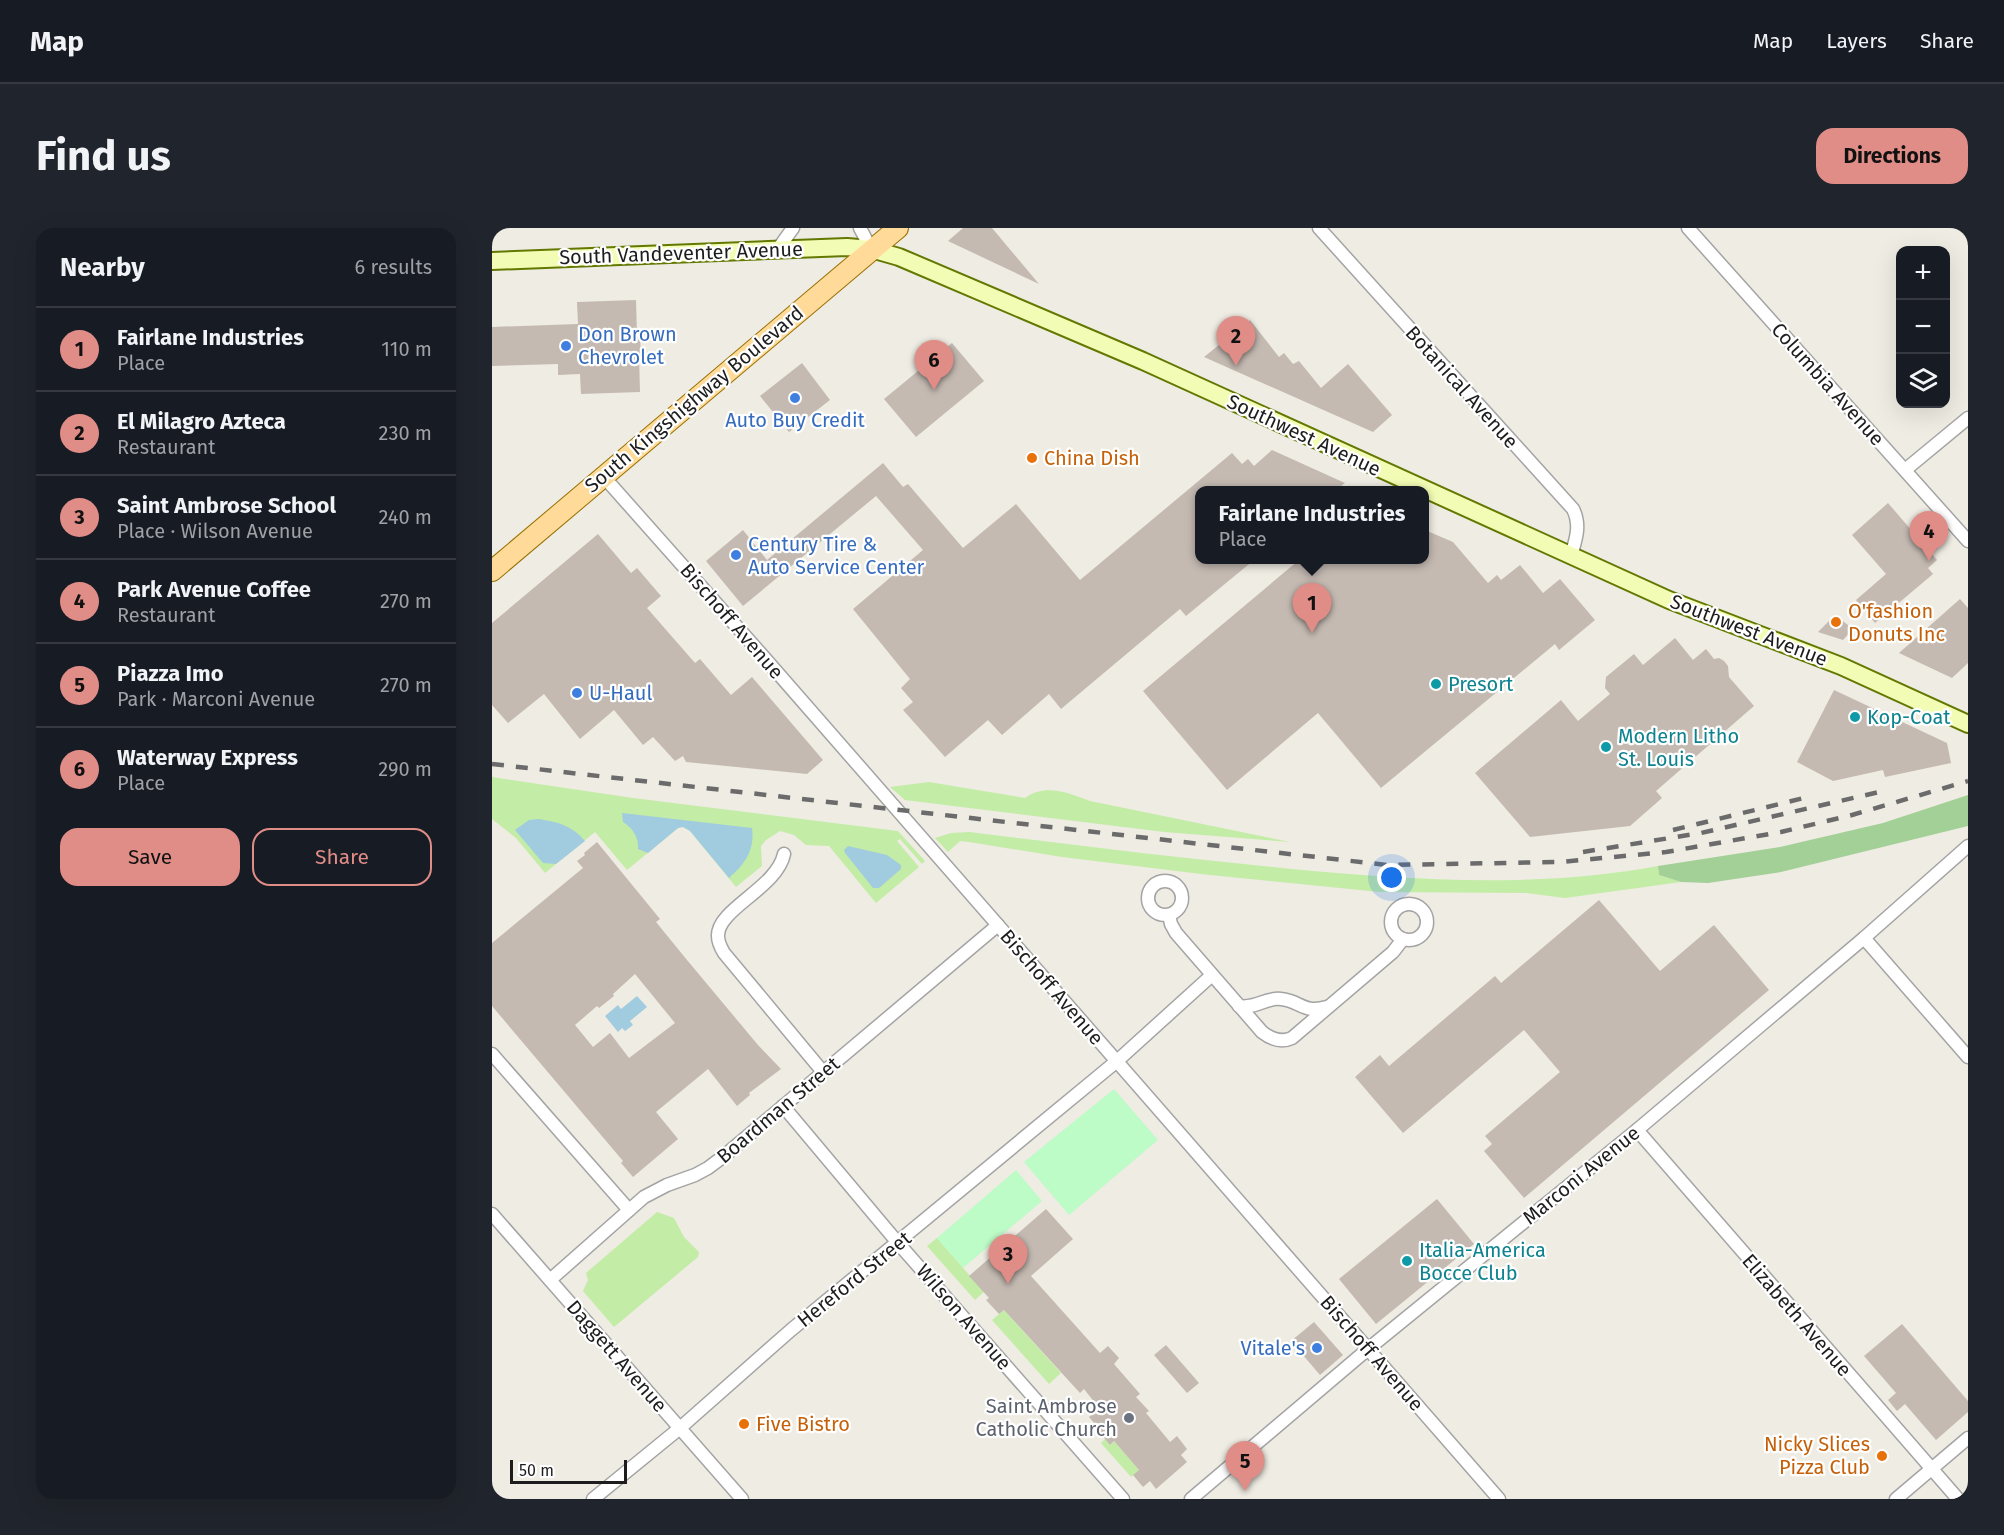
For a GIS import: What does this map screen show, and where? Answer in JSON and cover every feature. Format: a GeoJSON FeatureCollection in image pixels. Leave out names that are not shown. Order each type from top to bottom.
{"type":"FeatureCollection","features":[{"type":"Feature","properties":{"kind":"main road","name":"South Kingshighway Boulevard"},"geometry":{"type":"LineString","coordinates":[[492,572],[898,228]]}},
{"type":"Feature","properties":{"kind":"street"},"geometry":{"type":"LineString","coordinates":[[778,249],[793,228]]}},
{"type":"Feature","properties":{"kind":"street"},"geometry":{"type":"LineString","coordinates":[[860,228],[871,249]]}},
{"type":"Feature","properties":{"kind":"street","name":"Botanical Avenue"},"geometry":{"type":"LineString","coordinates":[[1319,228],[1573,509],[1578,518],[1571,556]]}},
{"type":"Feature","properties":{"kind":"street","name":"Columbia Avenue"},"geometry":{"type":"LineString","coordinates":[[1688,228],[1968,541]]}},
{"type":"Feature","properties":{"kind":"street","name":"South Vandeventer Avenue"},"geometry":{"type":"LineString","coordinates":[[492,261],[778,249],[847,247],[871,249]]}},
{"type":"Feature","properties":{"kind":"street","name":"Southwest Avenue"},"geometry":{"type":"LineString","coordinates":[[871,249],[917,263],[1079,333],[1417,486]]}},
{"type":"Feature","properties":{"kind":"street"},"geometry":{"type":"LineString","coordinates":[[1905,470],[1968,418]]}},
{"type":"Feature","properties":{"kind":"street","name":"Bischoff Avenue"},"geometry":{"type":"LineString","coordinates":[[604,477],[1499,1499]]}},
{"type":"Feature","properties":{"kind":"street","name":"Southwest Avenue"},"geometry":{"type":"LineString","coordinates":[[1429,492],[1690,609],[1858,673],[1968,724]]}},
{"type":"Feature","properties":{"kind":"street","name":"Marconi Avenue"},"geometry":{"type":"LineString","coordinates":[[1191,1499],[1368,1349],[1637,1130],[1864,938],[1968,846]]}},
{"type":"Feature","properties":{"kind":"street"},"geometry":{"type":"LineString","coordinates":[[784,854],[778,871],[731,913],[721,926],[718,937],[724,953],[823,1072]]}},
{"type":"Feature","properties":{"kind":"street"},"geometry":{"type":"LineString","coordinates":[[1169,915],[1176,933],[1239,1006],[1268,1036],[1285,1041],[1292,1038],[1393,952],[1403,939]]}},
{"type":"Feature","properties":{"kind":"street","name":"Boardman Street"},"geometry":{"type":"LineString","coordinates":[[550,1280],[654,1190],[708,1168],[998,925]]}},
{"type":"Feature","properties":{"kind":"street"},"geometry":{"type":"LineString","coordinates":[[1864,938],[1968,1057]]}},
{"type":"Feature","properties":{"kind":"street","name":"Hereford Street"},"geometry":{"type":"LineString","coordinates":[[593,1499],[680,1428],[791,1330],[1117,1061],[1212,975]]}},
{"type":"Feature","properties":{"kind":"street"},"geometry":{"type":"LineString","coordinates":[[1239,1006],[1254,1006],[1280,999],[1308,1009],[1317,1010],[1328,1007]]}},
{"type":"Feature","properties":{"kind":"street"},"geometry":{"type":"LineString","coordinates":[[492,1054],[629,1210]]}},
{"type":"Feature","properties":{"kind":"street","name":"Wilson Avenue"},"geometry":{"type":"LineString","coordinates":[[783,1106],[898,1243],[1123,1499]]}},
{"type":"Feature","properties":{"kind":"street","name":"Elizabeth Avenue"},"geometry":{"type":"LineString","coordinates":[[1637,1130],[1958,1499]]}},
{"type":"Feature","properties":{"kind":"street","name":"Daggett Avenue"},"geometry":{"type":"LineString","coordinates":[[492,1214],[742,1499]]}},
{"type":"Feature","properties":{"kind":"street"},"geometry":{"type":"LineString","coordinates":[[1896,1499],[1968,1438]]}},
{"type":"Feature","properties":{"kind":"green space"},"geometry":{"type":"Polygon","coordinates":[[[492,777],[633,798],[898,831],[925,861],[922,864],[900,839],[897,841],[919,867],[876,903],[829,846],[806,845],[794,835],[780,831],[761,846],[762,866],[736,887],[690,831],[683,827],[678,828],[627,870],[595,832],[545,873],[516,838],[492,819],[492,777]]]}},
{"type":"Feature","properties":{"kind":"green space"},"geometry":{"type":"Polygon","coordinates":[[[929,782],[1025,798],[1041,791],[1057,791],[1090,801],[1290,842],[1164,832],[905,800],[890,787],[929,782]]]}},
{"type":"Feature","properties":{"kind":"green space"},"geometry":{"type":"Polygon","coordinates":[[[1968,795],[1968,826],[1781,872],[1708,883],[1681,882],[1659,875],[1658,866],[1780,847],[1883,823],[1968,795]]]}},
{"type":"Feature","properties":{"kind":"green space"},"geometry":{"type":"Polygon","coordinates":[[[969,832],[1203,860],[1376,876],[1517,880],[1565,878],[1658,866],[1659,875],[1681,882],[1565,898],[1526,893],[1380,892],[1201,874],[1062,857],[960,841],[948,852],[935,838],[951,833],[969,832]]]}},
{"type":"Feature","properties":{"kind":"green space"},"geometry":{"type":"Polygon","coordinates":[[[1114,1089],[1158,1140],[1069,1215],[1024,1162],[1114,1089]]]}},
{"type":"Feature","properties":{"kind":"green space"},"geometry":{"type":"Polygon","coordinates":[[[1016,1170],[1042,1201],[963,1268],[937,1238],[1016,1170]]]}},
{"type":"Feature","properties":{"kind":"green space"},"geometry":{"type":"Polygon","coordinates":[[[657,1212],[674,1218],[684,1237],[699,1252],[698,1257],[614,1327],[583,1291],[588,1280],[586,1273],[657,1212]]]}},
{"type":"Feature","properties":{"kind":"green space"},"geometry":{"type":"Polygon","coordinates":[[[937,1238],[984,1292],[975,1300],[927,1246],[937,1238]]]}},
{"type":"Feature","properties":{"kind":"green space"},"geometry":{"type":"Polygon","coordinates":[[[1004,1310],[1061,1373],[1049,1384],[992,1320],[1004,1310]]]}},
{"type":"Feature","properties":{"kind":"green space"},"geometry":{"type":"Polygon","coordinates":[[[1105,1439],[1110,1445],[1114,1441],[1139,1470],[1131,1477],[1101,1443],[1105,1439]]]}},
{"type":"Feature","properties":{"kind":"water"},"geometry":{"type":"Polygon","coordinates":[[[622,813],[752,828],[752,843],[748,856],[729,878],[690,831],[683,827],[678,828],[648,853],[638,849],[636,837],[623,822],[622,813]]]}},
{"type":"Feature","properties":{"kind":"water"},"geometry":{"type":"Polygon","coordinates":[[[538,819],[564,825],[575,831],[585,841],[556,864],[543,863],[515,830],[529,820],[538,819]]]}},
{"type":"Feature","properties":{"kind":"water"},"geometry":{"type":"Polygon","coordinates":[[[848,846],[887,855],[901,865],[901,869],[879,888],[873,888],[845,853],[844,850],[848,846]]]}},
{"type":"Feature","properties":{"kind":"water"},"geometry":{"type":"Polygon","coordinates":[[[637,996],[647,1007],[630,1021],[633,1025],[625,1031],[622,1028],[618,1032],[605,1016],[618,1005],[621,1009],[637,996]]]}},
{"type":"Feature","properties":{"kind":"building"},"geometry":{"type":"Polygon","coordinates":[[[963,228],[992,228],[1039,284],[948,241],[963,228]]]}},
{"type":"Feature","properties":{"kind":"building","name":"Don Brown Chevrolet"},"geometry":{"type":"Polygon","coordinates":[[[636,300],[637,336],[640,336],[641,356],[639,356],[640,392],[581,394],[580,374],[558,375],[558,364],[492,366],[492,327],[578,324],[577,302],[636,300]]]}},
{"type":"Feature","properties":{"kind":"building"},"geometry":{"type":"Polygon","coordinates":[[[1250,320],[1279,357],[1284,353],[1293,364],[1299,361],[1321,388],[1348,364],[1392,415],[1373,432],[1204,357],[1250,320]]]}},
{"type":"Feature","properties":{"kind":"building"},"geometry":{"type":"Polygon","coordinates":[[[952,343],[984,381],[916,437],[884,399],[952,343]]]}},
{"type":"Feature","properties":{"kind":"building","name":"Auto Buy Credit"},"geometry":{"type":"Polygon","coordinates":[[[802,363],[830,400],[789,432],[760,396],[802,363]]]}},
{"type":"Feature","properties":{"kind":"building"},"geometry":{"type":"Polygon","coordinates":[[[1272,450],[1345,483],[1341,486],[1195,486],[1195,564],[1249,564],[1186,616],[1180,609],[1061,709],[1049,694],[1002,735],[988,720],[945,757],[903,710],[913,702],[901,688],[910,679],[853,609],[923,550],[876,496],[743,606],[706,561],[743,530],[767,560],[883,463],[903,487],[908,484],[963,548],[1016,504],[1080,580],[1232,453],[1242,464],[1248,459],[1254,466],[1272,450]]]}},
{"type":"Feature","properties":{"kind":"building"},"geometry":{"type":"Polygon","coordinates":[[[1888,503],[1937,560],[1928,568],[1933,574],[1875,623],[1856,600],[1886,574],[1852,535],[1888,503]]]}},
{"type":"Feature","properties":{"kind":"building"},"geometry":{"type":"Polygon","coordinates":[[[1429,532],[1453,542],[1488,583],[1497,575],[1501,580],[1520,565],[1543,593],[1560,579],[1595,620],[1559,650],[1555,644],[1381,788],[1318,713],[1227,790],[1143,691],[1294,564],[1429,564],[1429,532]]]}},
{"type":"Feature","properties":{"kind":"building"},"geometry":{"type":"Polygon","coordinates":[[[598,534],[631,573],[637,568],[661,596],[647,608],[695,663],[700,659],[731,695],[752,677],[823,760],[807,774],[686,762],[683,756],[675,761],[653,737],[643,745],[614,710],[580,739],[544,694],[508,723],[492,705],[492,623],[598,534]]]}},
{"type":"Feature","properties":{"kind":"building"},"geometry":{"type":"Polygon","coordinates":[[[1960,599],[1968,608],[1968,663],[1952,678],[1899,653],[1960,599]]]}},
{"type":"Feature","properties":{"kind":"building","name":"O'fashion Donuts Inc"},"geometry":{"type":"Polygon","coordinates":[[[1835,615],[1853,629],[1843,640],[1818,632],[1835,615]]]}},
{"type":"Feature","properties":{"kind":"building","name":"Modern Litho St. Louis"},"geometry":{"type":"Polygon","coordinates":[[[1675,638],[1693,660],[1706,649],[1714,659],[1719,658],[1724,661],[1728,666],[1729,677],[1754,706],[1656,791],[1662,798],[1630,826],[1530,837],[1475,773],[1561,700],[1578,721],[1610,694],[1605,688],[1606,677],[1634,654],[1643,665],[1675,638]]]}},
{"type":"Feature","properties":{"kind":"building","name":"Kop-Coat"},"geometry":{"type":"Polygon","coordinates":[[[1834,690],[1947,743],[1951,763],[1885,777],[1883,770],[1833,781],[1797,762],[1834,690]]]}},
{"type":"Feature","properties":{"kind":"building"},"geometry":{"type":"Polygon","coordinates":[[[597,842],[660,919],[656,922],[758,1045],[781,1069],[749,1093],[750,1095],[737,1106],[708,1069],[656,1112],[678,1139],[633,1177],[621,1163],[623,1161],[492,1006],[492,943],[583,868],[577,861],[585,855],[584,853],[597,842]],[[635,974],[613,994],[614,996],[599,1008],[597,1006],[575,1025],[593,1047],[610,1033],[629,1058],[675,1023],[635,974]]]}},
{"type":"Feature","properties":{"kind":"building"},"geometry":{"type":"Polygon","coordinates":[[[1599,900],[1660,971],[1714,925],[1769,990],[1524,1198],[1484,1151],[1492,1144],[1485,1136],[1560,1072],[1524,1030],[1403,1133],[1355,1077],[1380,1055],[1389,1066],[1495,976],[1501,983],[1599,900]]]}},
{"type":"Feature","properties":{"kind":"building","name":"Italia-America Bocce Club"},"geometry":{"type":"Polygon","coordinates":[[[1437,1199],[1474,1244],[1376,1324],[1339,1279],[1437,1199]]]}},
{"type":"Feature","properties":{"kind":"building"},"geometry":{"type":"Polygon","coordinates":[[[1046,1209],[1073,1239],[1031,1276],[1100,1353],[1108,1346],[1119,1358],[1114,1364],[1140,1394],[1136,1397],[1149,1411],[1146,1413],[1170,1442],[1177,1436],[1187,1449],[1181,1455],[1187,1462],[1156,1489],[1150,1481],[1143,1487],[1133,1475],[1139,1470],[1114,1441],[1110,1445],[1100,1433],[1101,1431],[1089,1417],[1099,1408],[1084,1389],[1080,1393],[1004,1310],[999,1314],[986,1300],[989,1298],[969,1276],[1046,1209]]]}},
{"type":"Feature","properties":{"kind":"building","name":"Vitale's"},"geometry":{"type":"Polygon","coordinates":[[[1314,1322],[1343,1355],[1320,1375],[1291,1341],[1314,1322]]]}},
{"type":"Feature","properties":{"kind":"building"},"geometry":{"type":"Polygon","coordinates":[[[1902,1324],[1968,1401],[1968,1412],[1936,1440],[1905,1404],[1897,1411],[1888,1400],[1896,1393],[1864,1356],[1902,1324]]]}},
{"type":"Feature","properties":{"kind":"building"},"geometry":{"type":"Polygon","coordinates":[[[1166,1345],[1199,1383],[1187,1393],[1154,1355],[1166,1345]]]}},
{"type":"Feature","properties":{"kind":"railway"},"geometry":{"type":"LineString","coordinates":[[492,764],[1387,865],[1560,862],[1666,852],[1781,832],[1852,815],[1968,781]]}},
{"type":"Feature","properties":{"kind":"railway"},"geometry":{"type":"LineString","coordinates":[[1583,852],[1701,833],[1879,792]]}},
{"type":"Feature","properties":{"kind":"railway"},"geometry":{"type":"LineString","coordinates":[[1673,830],[1804,798]]}},
{"type":"Feature","properties":{"kind":"place","name":"Don Brown Chevrolet"},"geometry":{"type":"Point","coordinates":[566,346]}},
{"type":"Feature","properties":{"kind":"place","name":"El Milagro Azteca"},"geometry":{"type":"Point","coordinates":[1236,366]}},
{"type":"Feature","properties":{"kind":"place","name":"Waterway Express"},"geometry":{"type":"Point","coordinates":[934,390]}},
{"type":"Feature","properties":{"kind":"place","name":"Auto Buy Credit"},"geometry":{"type":"Point","coordinates":[795,398]}},
{"type":"Feature","properties":{"kind":"place","name":"China Dish"},"geometry":{"type":"Point","coordinates":[1032,458]}},
{"type":"Feature","properties":{"kind":"place","name":"Century Tire & Auto Service Center"},"geometry":{"type":"Point","coordinates":[736,555]}},
{"type":"Feature","properties":{"kind":"place","name":"Park Avenue Coffee"},"geometry":{"type":"Point","coordinates":[1929,561]}},
{"type":"Feature","properties":{"kind":"place","name":"O'fashion Donuts Inc"},"geometry":{"type":"Point","coordinates":[1836,622]}},
{"type":"Feature","properties":{"kind":"place","name":"Fairlane Industries"},"geometry":{"type":"Point","coordinates":[1312,633]}},
{"type":"Feature","properties":{"kind":"place","name":"Presort"},"geometry":{"type":"Point","coordinates":[1436,684]}},
{"type":"Feature","properties":{"kind":"place","name":"U-Haul"},"geometry":{"type":"Point","coordinates":[577,693]}},
{"type":"Feature","properties":{"kind":"place","name":"Kop-Coat"},"geometry":{"type":"Point","coordinates":[1855,717]}},
{"type":"Feature","properties":{"kind":"place","name":"Modern Litho St. Louis"},"geometry":{"type":"Point","coordinates":[1606,747]}},
{"type":"Feature","properties":{"kind":"place","name":"Italia-America Bocce Club"},"geometry":{"type":"Point","coordinates":[1407,1261]}},
{"type":"Feature","properties":{"kind":"place","name":"Saint Ambrose School"},"geometry":{"type":"Point","coordinates":[1008,1284]}},
{"type":"Feature","properties":{"kind":"place","name":"Vitale's"},"geometry":{"type":"Point","coordinates":[1317,1348]}},
{"type":"Feature","properties":{"kind":"place","name":"Saint Ambrose Catholic Church"},"geometry":{"type":"Point","coordinates":[1129,1418]}},
{"type":"Feature","properties":{"kind":"place","name":"Five Bistro"},"geometry":{"type":"Point","coordinates":[744,1424]}},
{"type":"Feature","properties":{"kind":"place","name":"Nicky Slices Pizza Club"},"geometry":{"type":"Point","coordinates":[1882,1456]}},
{"type":"Feature","properties":{"kind":"place","name":"Piazza Imo"},"geometry":{"type":"Point","coordinates":[1245,1491]}}]}
